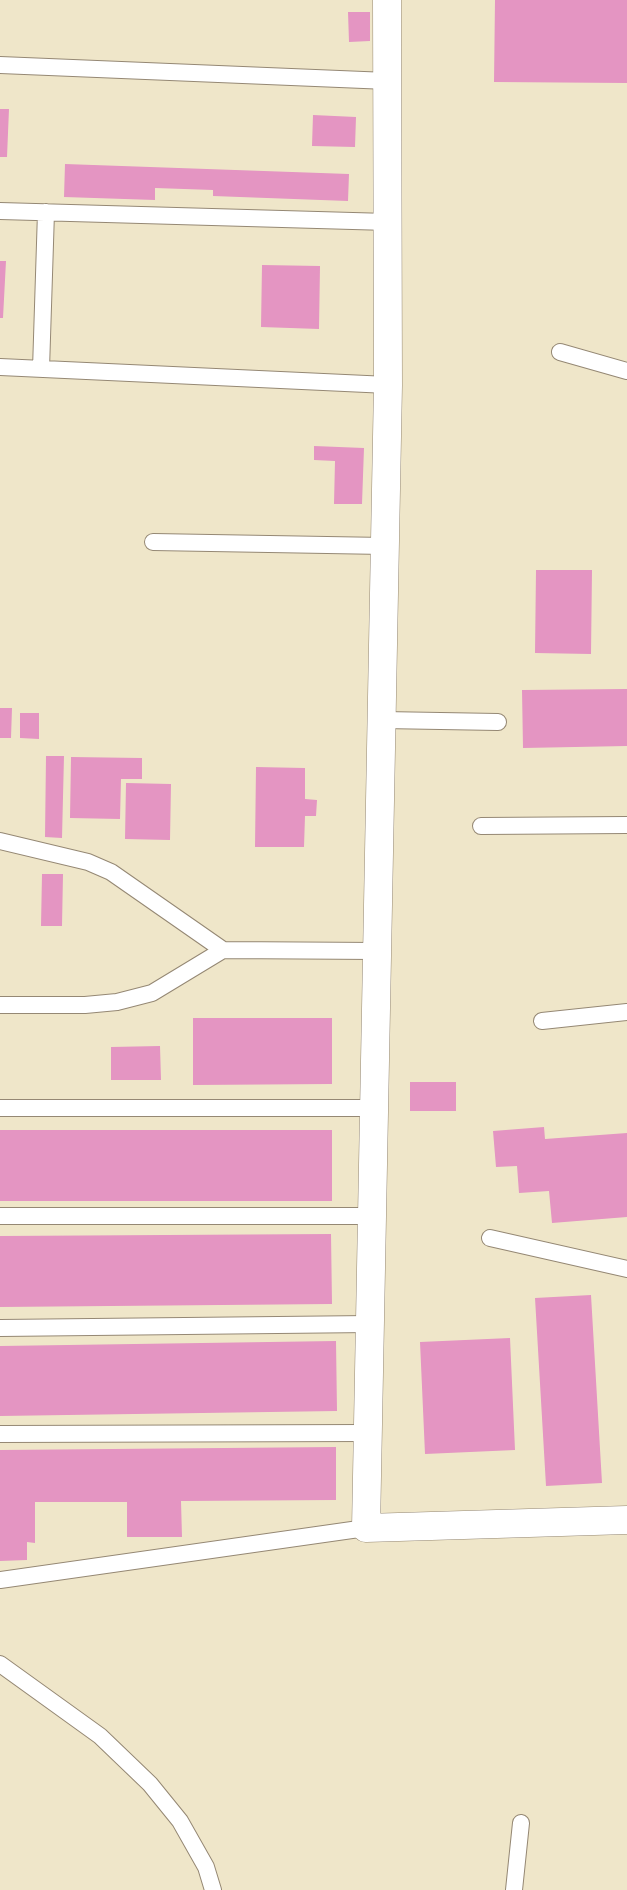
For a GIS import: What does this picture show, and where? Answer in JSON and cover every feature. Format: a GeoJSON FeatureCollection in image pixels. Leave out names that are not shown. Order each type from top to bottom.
{"type":"FeatureCollection","features":[{"type":"Feature","properties":{"kind":"street"},"geometry":{"type":"LineString","coordinates":[[388,1],[388,386],[366,1528],[627,1520]]}},
{"type":"Feature","properties":{"kind":"lane"},"geometry":{"type":"LineString","coordinates":[[0,65],[388,81]]}},
{"type":"Feature","properties":{"kind":"lane"},"geometry":{"type":"LineString","coordinates":[[0,211],[388,222]]}},
{"type":"Feature","properties":{"kind":"lane"},"geometry":{"type":"LineString","coordinates":[[41,369],[46,212]]}},
{"type":"Feature","properties":{"kind":"lane"},"geometry":{"type":"LineString","coordinates":[[560,352],[627,371]]}},
{"type":"Feature","properties":{"kind":"lane"},"geometry":{"type":"LineString","coordinates":[[0,367],[388,386]]}},
{"type":"Feature","properties":{"kind":"lane"},"geometry":{"type":"LineString","coordinates":[[153,542],[385,546]]}},
{"type":"Feature","properties":{"kind":"lane"},"geometry":{"type":"LineString","coordinates":[[383,720],[498,722]]}},
{"type":"Feature","properties":{"kind":"lane"},"geometry":{"type":"LineString","coordinates":[[481,826],[627,825]]}},
{"type":"Feature","properties":{"kind":"lane"},"geometry":{"type":"LineString","coordinates":[[0,841],[88,862],[112,872],[223,950]]}},
{"type":"Feature","properties":{"kind":"lane"},"geometry":{"type":"LineString","coordinates":[[0,1005],[85,1005],[117,1002],[152,993],[223,950],[377,951]]}},
{"type":"Feature","properties":{"kind":"lane"},"geometry":{"type":"LineString","coordinates":[[542,1021],[627,1012]]}},
{"type":"Feature","properties":{"kind":"lane"},"geometry":{"type":"LineString","coordinates":[[0,1108],[373,1108]]}},
{"type":"Feature","properties":{"kind":"lane"},"geometry":{"type":"LineString","coordinates":[[0,1216],[372,1216]]}},
{"type":"Feature","properties":{"kind":"lane"},"geometry":{"type":"LineString","coordinates":[[490,1238],[627,1269]]}},
{"type":"Feature","properties":{"kind":"lane"},"geometry":{"type":"LineString","coordinates":[[0,1328],[370,1324]]}},
{"type":"Feature","properties":{"kind":"lane"},"geometry":{"type":"LineString","coordinates":[[0,1434],[368,1433]]}},
{"type":"Feature","properties":{"kind":"lane"},"geometry":{"type":"LineString","coordinates":[[0,1580],[366,1528]]}},
{"type":"Feature","properties":{"kind":"lane"},"geometry":{"type":"LineString","coordinates":[[0,1664],[100,1736],[150,1784],[180,1821],[206,1867],[213,1890]]}},
{"type":"Feature","properties":{"kind":"lane"},"geometry":{"type":"LineString","coordinates":[[514,1890],[521,1823]]}},
{"type":"Feature","properties":{"kind":"building"},"geometry":{"type":"Polygon","coordinates":[[[495,0],[627,0],[627,83],[494,82],[495,0]]]}},
{"type":"Feature","properties":{"kind":"building"},"geometry":{"type":"Polygon","coordinates":[[[348,12],[370,12],[370,41],[349,42],[348,12]]]}},
{"type":"Feature","properties":{"kind":"building"},"geometry":{"type":"Polygon","coordinates":[[[0,109],[9,109],[7,157],[0,157],[0,109]]]}},
{"type":"Feature","properties":{"kind":"building"},"geometry":{"type":"Polygon","coordinates":[[[313,115],[356,117],[355,147],[312,146],[313,115]]]}},
{"type":"Feature","properties":{"kind":"building"},"geometry":{"type":"Polygon","coordinates":[[[65,164],[349,174],[348,201],[213,196],[213,190],[155,188],[155,200],[64,197],[65,164]]]}},
{"type":"Feature","properties":{"kind":"building"},"geometry":{"type":"Polygon","coordinates":[[[0,261],[6,261],[3,318],[0,318],[0,261]]]}},
{"type":"Feature","properties":{"kind":"building"},"geometry":{"type":"Polygon","coordinates":[[[262,265],[320,266],[319,329],[261,327],[262,265]]]}},
{"type":"Feature","properties":{"kind":"building"},"geometry":{"type":"Polygon","coordinates":[[[314,446],[364,448],[362,504],[334,504],[335,461],[314,460],[314,446]]]}},
{"type":"Feature","properties":{"kind":"building"},"geometry":{"type":"Polygon","coordinates":[[[536,570],[592,570],[591,654],[535,653],[536,570]]]}},
{"type":"Feature","properties":{"kind":"building"},"geometry":{"type":"Polygon","coordinates":[[[627,689],[627,746],[523,748],[522,690],[627,689]]]}},
{"type":"Feature","properties":{"kind":"building"},"geometry":{"type":"Polygon","coordinates":[[[0,708],[12,708],[11,738],[0,738],[0,708]]]}},
{"type":"Feature","properties":{"kind":"building"},"geometry":{"type":"Polygon","coordinates":[[[20,713],[39,713],[39,739],[20,738],[20,713]]]}},
{"type":"Feature","properties":{"kind":"building"},"geometry":{"type":"Polygon","coordinates":[[[46,756],[64,756],[62,838],[45,837],[46,756]]]}},
{"type":"Feature","properties":{"kind":"building"},"geometry":{"type":"Polygon","coordinates":[[[71,757],[142,758],[142,779],[121,779],[120,819],[70,818],[71,757]]]}},
{"type":"Feature","properties":{"kind":"building"},"geometry":{"type":"Polygon","coordinates":[[[256,767],[305,768],[305,799],[317,800],[316,816],[305,816],[304,847],[255,847],[256,767]]]}},
{"type":"Feature","properties":{"kind":"building"},"geometry":{"type":"Polygon","coordinates":[[[126,783],[171,784],[170,840],[125,839],[126,783]]]}},
{"type":"Feature","properties":{"kind":"building"},"geometry":{"type":"Polygon","coordinates":[[[42,874],[63,874],[62,926],[41,926],[42,874]]]}},
{"type":"Feature","properties":{"kind":"building"},"geometry":{"type":"Polygon","coordinates":[[[193,1018],[332,1018],[332,1084],[193,1085],[193,1018]]]}},
{"type":"Feature","properties":{"kind":"building"},"geometry":{"type":"Polygon","coordinates":[[[160,1046],[161,1080],[111,1080],[111,1047],[160,1046]]]}},
{"type":"Feature","properties":{"kind":"building"},"geometry":{"type":"Polygon","coordinates":[[[410,1082],[456,1082],[456,1111],[410,1111],[410,1082]]]}},
{"type":"Feature","properties":{"kind":"building"},"geometry":{"type":"Polygon","coordinates":[[[544,1127],[545,1139],[627,1133],[627,1217],[552,1223],[549,1191],[519,1193],[517,1166],[496,1167],[493,1131],[544,1127]]]}},
{"type":"Feature","properties":{"kind":"building"},"geometry":{"type":"Polygon","coordinates":[[[0,1130],[332,1130],[332,1201],[0,1201],[0,1130]]]}},
{"type":"Feature","properties":{"kind":"building"},"geometry":{"type":"Polygon","coordinates":[[[331,1234],[332,1304],[0,1307],[0,1236],[331,1234]]]}},
{"type":"Feature","properties":{"kind":"building"},"geometry":{"type":"Polygon","coordinates":[[[591,1295],[602,1483],[546,1486],[535,1298],[591,1295]]]}},
{"type":"Feature","properties":{"kind":"building"},"geometry":{"type":"Polygon","coordinates":[[[510,1338],[515,1450],[425,1454],[420,1342],[510,1338]]]}},
{"type":"Feature","properties":{"kind":"building"},"geometry":{"type":"Polygon","coordinates":[[[336,1341],[337,1411],[0,1416],[0,1346],[336,1341]]]}},
{"type":"Feature","properties":{"kind":"building"},"geometry":{"type":"Polygon","coordinates":[[[336,1447],[336,1500],[181,1501],[182,1537],[127,1537],[127,1502],[35,1502],[35,1543],[27,1542],[27,1560],[0,1561],[0,1450],[336,1447]]]}}]}
